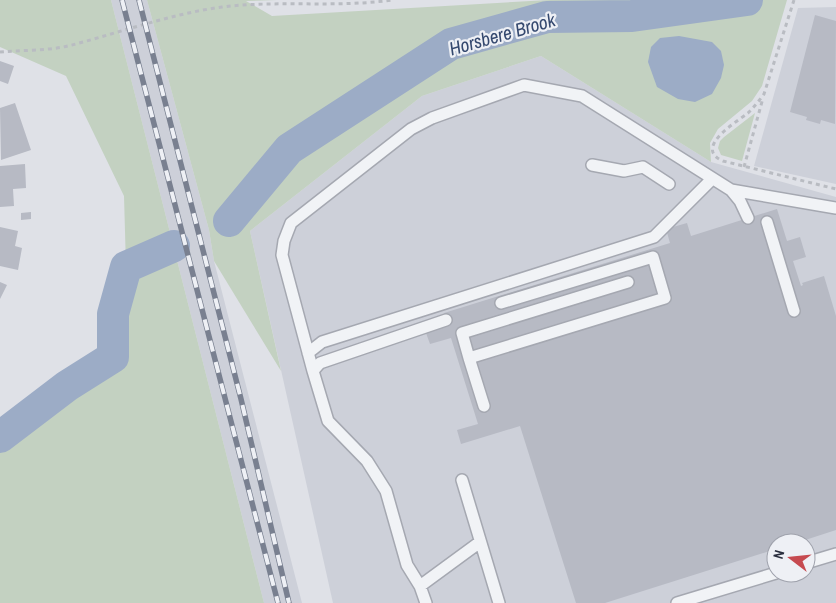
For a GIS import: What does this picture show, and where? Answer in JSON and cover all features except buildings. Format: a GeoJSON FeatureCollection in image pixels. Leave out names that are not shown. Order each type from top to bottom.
{"type":"FeatureCollection","features":[{"type":"Feature","properties":{"kind":"lane"},"geometry":{"type":"LineString","coordinates":[[426,603],[420,586],[407,565],[386,491],[367,461],[328,421],[282,255],[284,241],[291,223],[411,129],[432,118],[524,84],[582,96],[731,190],[836,208]]}},
{"type":"Feature","properties":{"kind":"lane"},"geometry":{"type":"LineString","coordinates":[[592,165],[624,171],[643,167],[669,184]]}},
{"type":"Feature","properties":{"kind":"lane"},"geometry":{"type":"LineString","coordinates":[[308,352],[322,342],[654,237],[712,179]]}},
{"type":"Feature","properties":{"kind":"lane"},"geometry":{"type":"LineString","coordinates":[[731,190],[740,201],[748,218]]}},
{"type":"Feature","properties":{"kind":"lane"},"geometry":{"type":"LineString","coordinates":[[767,222],[794,311]]}},
{"type":"Feature","properties":{"kind":"lane"},"geometry":{"type":"LineString","coordinates":[[469,358],[665,298],[653,257],[501,303]]}},
{"type":"Feature","properties":{"kind":"lane"},"geometry":{"type":"LineString","coordinates":[[484,406],[462,333],[628,282]]}},
{"type":"Feature","properties":{"kind":"lane"},"geometry":{"type":"LineString","coordinates":[[313,371],[320,363],[446,320]]}},
{"type":"Feature","properties":{"kind":"lane"},"geometry":{"type":"LineString","coordinates":[[462,480],[499,603]]}},
{"type":"Feature","properties":{"kind":"lane"},"geometry":{"type":"LineString","coordinates":[[420,586],[480,542]]}},
{"type":"Feature","properties":{"kind":"lane"},"geometry":{"type":"LineString","coordinates":[[816,560],[836,554]]}},
{"type":"Feature","properties":{"kind":"lane"},"geometry":{"type":"LineString","coordinates":[[677,603],[766,575]]}},
{"type":"Feature","properties":{"kind":"path"},"geometry":{"type":"LineString","coordinates":[[0,52],[65,46],[167,19],[223,7],[362,3],[392,0]]}},
{"type":"Feature","properties":{"kind":"path"},"geometry":{"type":"LineString","coordinates":[[744,167],[764,94],[794,0]]}},
{"type":"Feature","properties":{"kind":"path"},"geometry":{"type":"LineString","coordinates":[[764,94],[752,108],[720,134],[714,142],[713,152],[718,159],[836,189]]}},
{"type":"Feature","properties":{"kind":"shaded area"},"geometry":{"type":"Polygon","coordinates":[[[111,0],[147,0],[209,230],[214,261],[302,603],[264,603],[111,0]]]}},
{"type":"Feature","properties":{"kind":"shaded area"},"geometry":{"type":"Polygon","coordinates":[[[836,7],[836,184],[754,166],[798,8],[836,7]]]}},
{"type":"Feature","properties":{"kind":"shaded area"},"geometry":{"type":"Polygon","coordinates":[[[541,56],[711,162],[836,197],[836,603],[333,603],[250,231],[422,96],[541,56]]]}},
{"type":"Feature","properties":{"kind":"green space"},"geometry":{"type":"Polygon","coordinates":[[[0,0],[111,0],[264,603],[0,603],[0,437],[67,386],[113,357],[113,314],[126,267],[124,196],[66,76],[0,47],[0,0]]]}},
{"type":"Feature","properties":{"kind":"green space"},"geometry":{"type":"Polygon","coordinates":[[[147,0],[277,0],[246,1],[272,16],[549,0],[787,0],[762,86],[752,101],[718,129],[710,143],[711,162],[541,56],[422,96],[250,231],[281,371],[214,261],[209,230],[147,0]]]}},
{"type":"Feature","properties":{"kind":"green space"},"geometry":{"type":"Polygon","coordinates":[[[755,113],[742,161],[721,155],[718,148],[720,141],[755,113]]]}},
{"type":"Feature","properties":{"kind":"water"},"geometry":{"type":"Polygon","coordinates":[[[679,36],[712,42],[721,51],[724,65],[721,78],[712,94],[695,102],[678,99],[657,87],[648,62],[651,47],[660,38],[679,36]]]}},
{"type":"Feature","properties":{"kind":"waterway","name":"Horsbere Brook"},"geometry":{"type":"LineString","coordinates":[[229,221],[289,149],[451,44],[547,17],[632,16],[747,0]]}},
{"type":"Feature","properties":{"kind":"waterway","name":"Horsbere Brook"},"geometry":{"type":"LineString","coordinates":[[0,437],[67,386],[113,357],[113,314],[126,267],[174,246]]}},
{"type":"Feature","properties":{"kind":"railway"},"geometry":{"type":"LineString","coordinates":[[122,0],[278,603]]}},
{"type":"Feature","properties":{"kind":"railway"},"geometry":{"type":"LineString","coordinates":[[139,0],[241,399],[289,603]]}}]}
